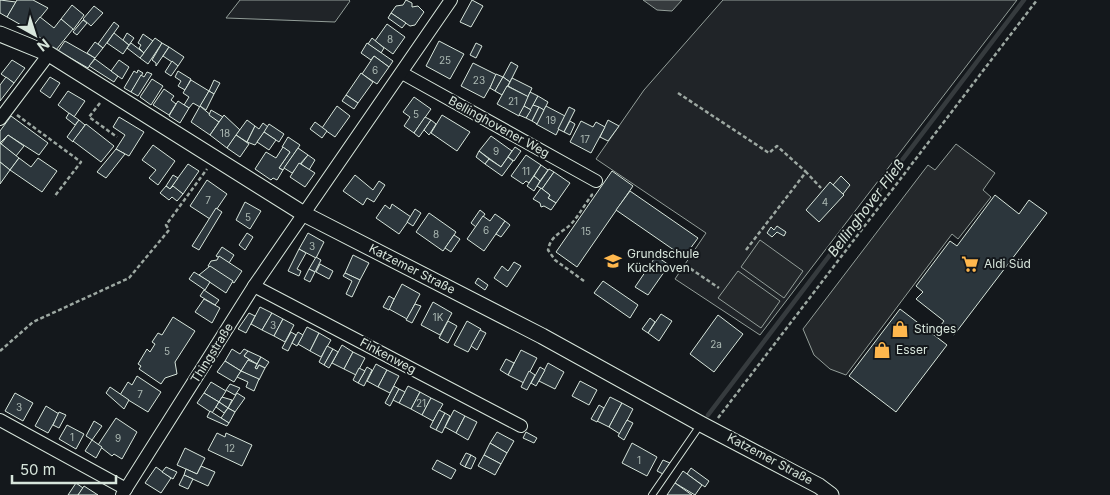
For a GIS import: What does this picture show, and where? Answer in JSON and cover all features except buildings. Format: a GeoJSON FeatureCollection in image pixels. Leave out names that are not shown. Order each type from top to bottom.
{"type":"FeatureCollection","features":[{"type":"Feature","properties":{"kind":"street"},"geometry":{"type":"LineString","coordinates":[[304,214],[451,0]]}},
{"type":"Feature","properties":{"kind":"street","name":"Katzemer Straße"},"geometry":{"type":"LineString","coordinates":[[0,34],[49,54],[304,214],[542,336],[706,426],[815,490],[831,495]]}},
{"type":"Feature","properties":{"kind":"street"},"geometry":{"type":"LineString","coordinates":[[0,119],[49,54]]}},
{"type":"Feature","properties":{"kind":"street","name":"Bellinghovener Weg"},"geometry":{"type":"LineString","coordinates":[[402,73],[596,181]]}},
{"type":"Feature","properties":{"kind":"street","name":"Thingstraße"},"geometry":{"type":"LineString","coordinates":[[124,492],[254,286],[304,214]]}},
{"type":"Feature","properties":{"kind":"street","name":"Finkenweg"},"geometry":{"type":"LineString","coordinates":[[254,286],[521,426]]}},
{"type":"Feature","properties":{"kind":"street"},"geometry":{"type":"LineString","coordinates":[[0,420],[124,492]]}},
{"type":"Feature","properties":{"kind":"lane"},"geometry":{"type":"LineString","coordinates":[[652,495],[706,426]]}},
{"type":"Feature","properties":{"kind":"path"},"geometry":{"type":"LineString","coordinates":[[706,426],[1037,0]]}},
{"type":"Feature","properties":{"kind":"path"},"geometry":{"type":"LineString","coordinates":[[108,91],[88,118],[117,137]]}},
{"type":"Feature","properties":{"kind":"path"},"geometry":{"type":"LineString","coordinates":[[678,93],[769,153],[778,146],[821,188]]}},
{"type":"Feature","properties":{"kind":"path"},"geometry":{"type":"LineString","coordinates":[[8,108],[81,162],[54,197]]}},
{"type":"Feature","properties":{"kind":"path"},"geometry":{"type":"LineString","coordinates":[[0,351],[33,322],[129,278],[169,230],[166,226],[215,158]]}},
{"type":"Feature","properties":{"kind":"path"},"geometry":{"type":"LineString","coordinates":[[746,250],[806,172]]}},
{"type":"Feature","properties":{"kind":"path"},"geometry":{"type":"LineString","coordinates":[[584,281],[555,260],[548,250],[553,238],[571,224],[592,196],[590,189],[596,181]]}},
{"type":"Feature","properties":{"kind":"path"},"geometry":{"type":"LineString","coordinates":[[685,265],[719,288]]}},
{"type":"Feature","properties":{"kind":"shaded area"},"geometry":{"type":"Polygon","coordinates":[[[240,0],[350,1],[335,22],[226,18],[240,0]]]}},
{"type":"Feature","properties":{"kind":"shaded area"},"geometry":{"type":"Polygon","coordinates":[[[643,0],[682,0],[672,11],[657,10],[643,0]]]}},
{"type":"Feature","properties":{"kind":"shaded area"},"geometry":{"type":"Polygon","coordinates":[[[723,0],[1017,0],[760,335],[675,279],[706,233],[596,159],[644,90],[723,0]]]}},
{"type":"Feature","properties":{"kind":"shaded area"},"geometry":{"type":"Polygon","coordinates":[[[956,144],[995,173],[983,190],[991,197],[958,239],[952,234],[846,375],[830,369],[814,355],[803,329],[928,165],[935,170],[956,144]]]}},
{"type":"Feature","properties":{"kind":"shaded area"},"geometry":{"type":"Polygon","coordinates":[[[760,240],[803,271],[784,298],[741,267],[760,240]]]}},
{"type":"Feature","properties":{"kind":"shaded area"},"geometry":{"type":"Polygon","coordinates":[[[738,271],[780,301],[761,328],[718,298],[738,271]]]}},
{"type":"Feature","properties":{"kind":"waterway","name":"Bellinghover Fließ"},"geometry":{"type":"LineString","coordinates":[[708,415],[1024,0]]}},
{"type":"Feature","properties":{"kind":"place","name":"Grundschule Kückhoven"},"geometry":{"type":"Point","coordinates":[613,261]}},
{"type":"Feature","properties":{"kind":"place","name":"Aldi Süd"},"geometry":{"type":"Point","coordinates":[970,264]}},
{"type":"Feature","properties":{"kind":"place","name":"Stinges"},"geometry":{"type":"Point","coordinates":[900,329]}},
{"type":"Feature","properties":{"kind":"place","name":"Esser"},"geometry":{"type":"Point","coordinates":[882,350]}}]}
